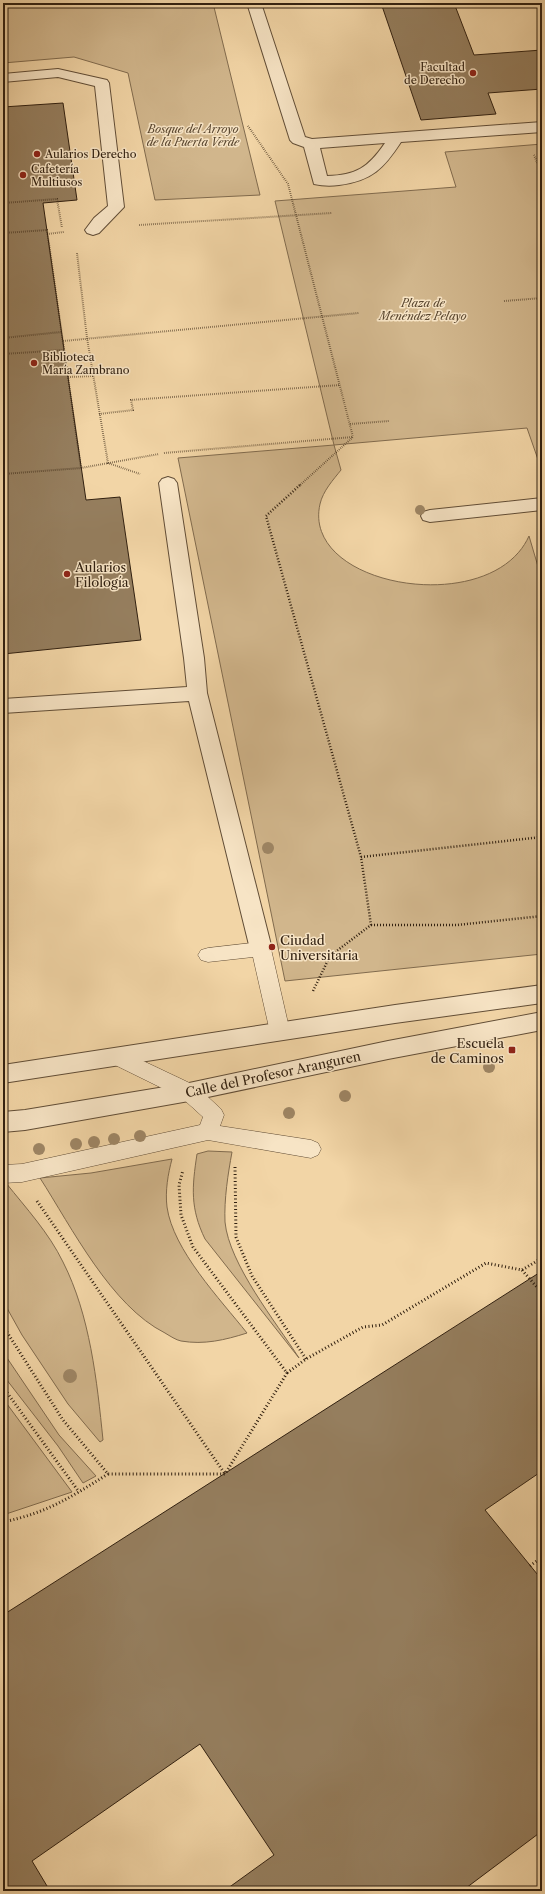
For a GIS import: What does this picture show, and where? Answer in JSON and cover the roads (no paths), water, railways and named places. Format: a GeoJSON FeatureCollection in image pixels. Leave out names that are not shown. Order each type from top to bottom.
{"type":"FeatureCollection","features":[{"type":"Feature","properties":{"kind":"street"},"geometry":{"type":"LineString","coordinates":[[254,3],[298,140],[311,144],[542,127]]}},
{"type":"Feature","properties":{"kind":"street"},"geometry":{"type":"LineString","coordinates":[[3,78],[58,74],[102,83],[116,208],[100,221],[93,230]]}},
{"type":"Feature","properties":{"kind":"street"},"geometry":{"type":"LineString","coordinates":[[311,144],[320,181],[342,180],[363,176],[381,162],[396,138]]}},
{"type":"Feature","properties":{"kind":"street"},"geometry":{"type":"LineString","coordinates":[[168,483],[194,658],[197,693],[261,950]]}},
{"type":"Feature","properties":{"kind":"street"},"geometry":{"type":"LineString","coordinates":[[430,516],[542,504]]}},
{"type":"Feature","properties":{"kind":"street"},"geometry":{"type":"LineString","coordinates":[[3,706],[197,693]]}},
{"type":"Feature","properties":{"kind":"street"},"geometry":{"type":"LineString","coordinates":[[3,1074],[120,1058],[280,1032],[542,994]]}},
{"type":"Feature","properties":{"kind":"street","name":"Calle del Profesor Aranguren"},"geometry":{"type":"LineString","coordinates":[[3,1122],[25,1120],[189,1092],[388,1050],[542,1021]]}},
{"type":"Feature","properties":{"kind":"lane"},"geometry":{"type":"LineString","coordinates":[[208,955],[261,950],[280,1032]]}},
{"type":"Feature","properties":{"kind":"lane"},"geometry":{"type":"LineString","coordinates":[[120,1058],[189,1092],[214,1115],[208,1132]]}},
{"type":"Feature","properties":{"kind":"lane"},"geometry":{"type":"LineString","coordinates":[[3,1174],[22,1173],[208,1132],[311,1149]]}},
{"type":"Feature","properties":{"kind":"place","name":"Facultad de Derecho"},"geometry":{"type":"Point","coordinates":[473,73]}},
{"type":"Feature","properties":{"kind":"place","name":"Aularios Derecho"},"geometry":{"type":"Point","coordinates":[37,154]}},
{"type":"Feature","properties":{"kind":"place","name":"Cafetería Multiusos"},"geometry":{"type":"Point","coordinates":[23,175]}},
{"type":"Feature","properties":{"kind":"place","name":"Biblioteca María Zambrano"},"geometry":{"type":"Point","coordinates":[34,363]}},
{"type":"Feature","properties":{"kind":"place","name":"Aularios Filología"},"geometry":{"type":"Point","coordinates":[67,574]}},
{"type":"Feature","properties":{"kind":"place","name":"Ciudad Universitaria"},"geometry":{"type":"Point","coordinates":[272,947]}},
{"type":"Feature","properties":{"kind":"place","name":"Escuela de Caminos"},"geometry":{"type":"Point","coordinates":[512,1050]}},
{"type":"Feature","properties":{"kind":"park label","name":"Bosque del Arroyo de la Puerta Verde"},"geometry":{"type":"Point","coordinates":[193,135]}},
{"type":"Feature","properties":{"kind":"park label","name":"Plaza de Menéndez Pelayo"},"geometry":{"type":"Point","coordinates":[423,309]}}]}
